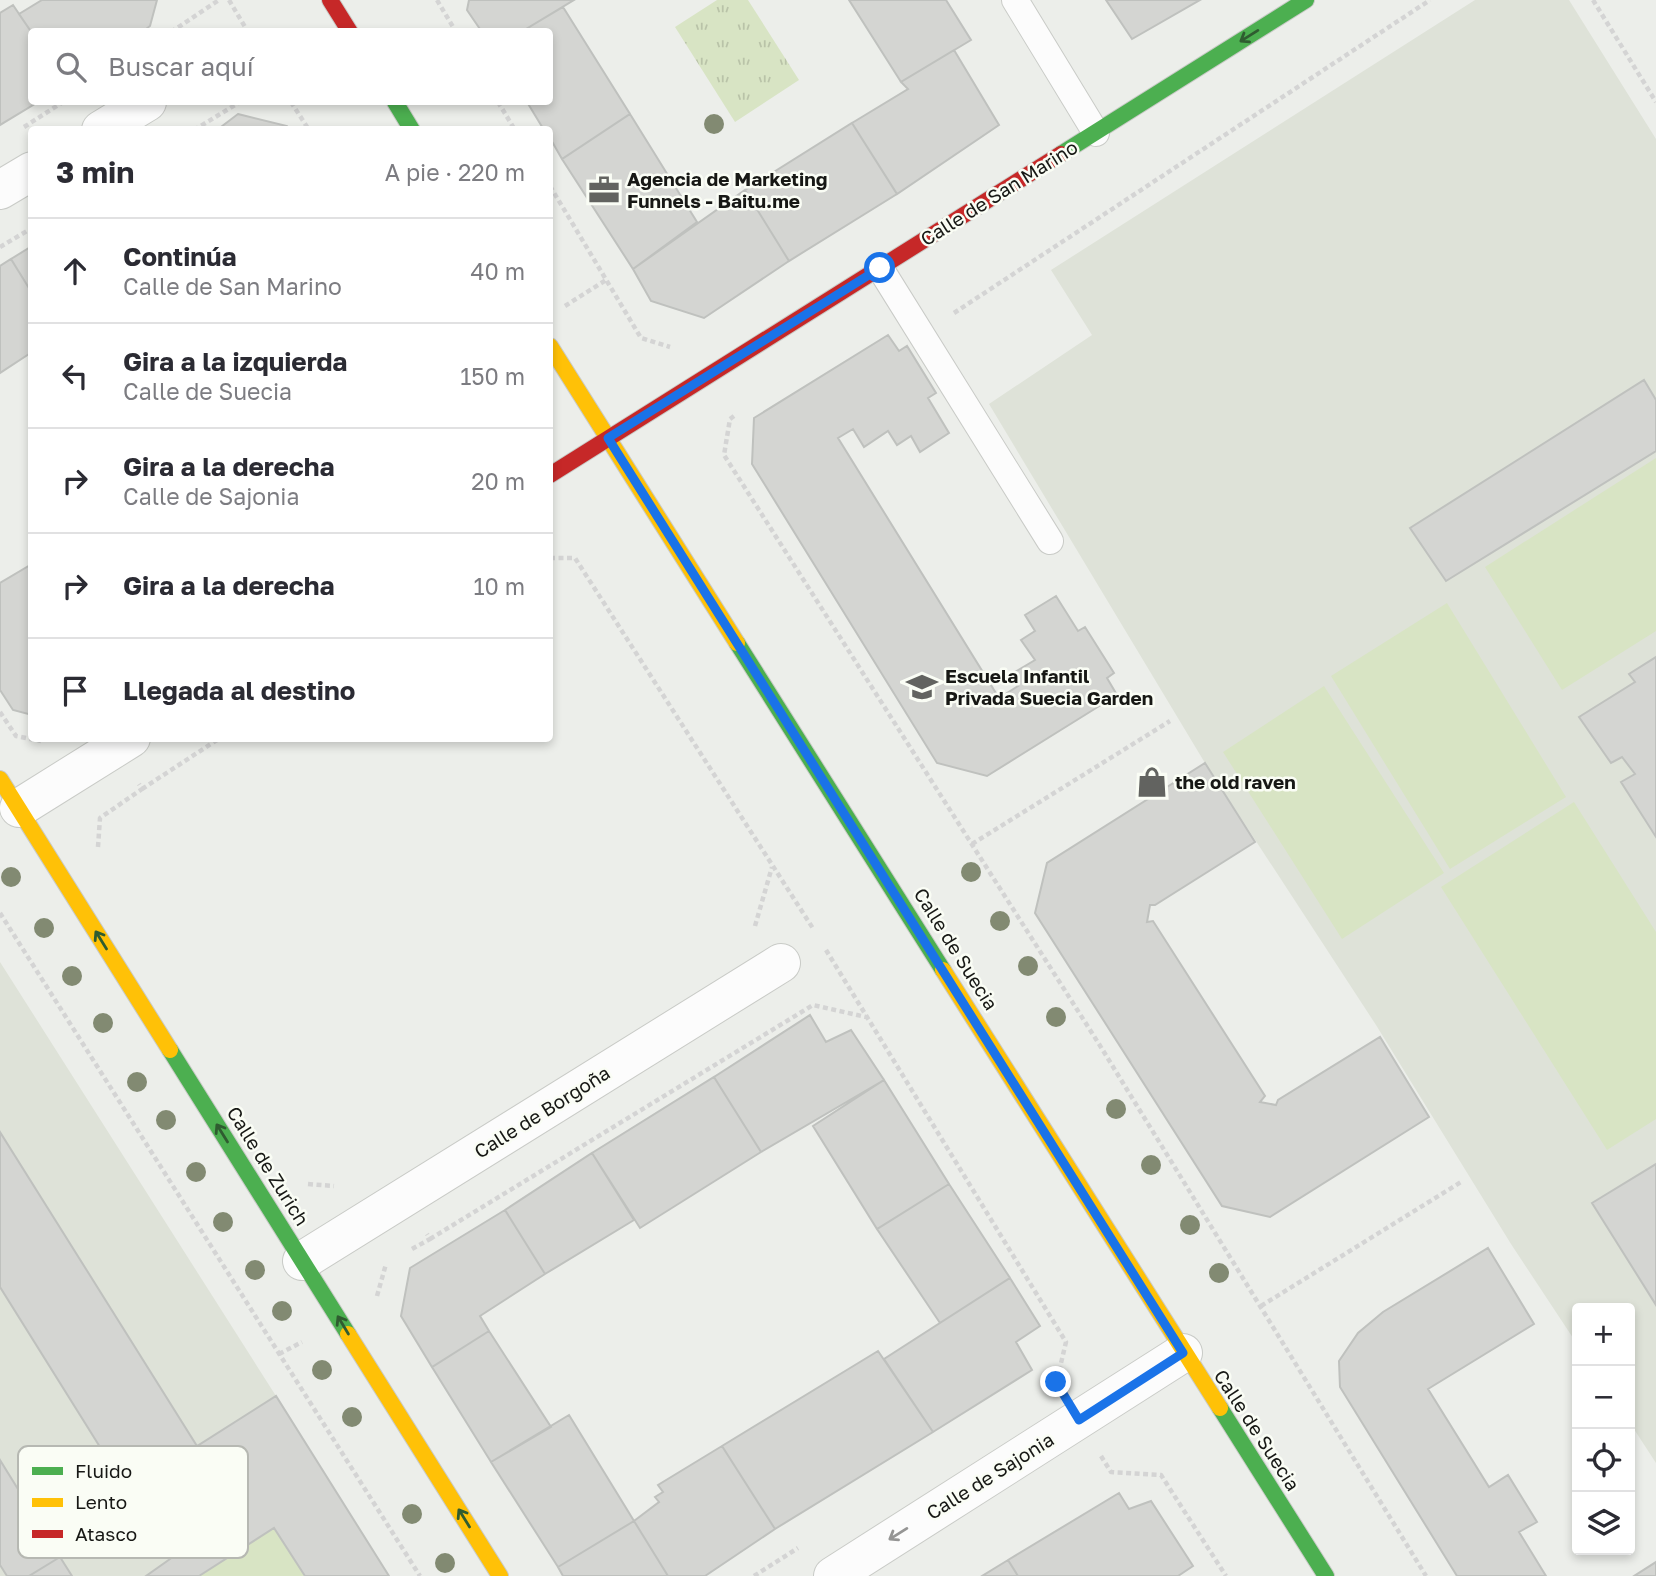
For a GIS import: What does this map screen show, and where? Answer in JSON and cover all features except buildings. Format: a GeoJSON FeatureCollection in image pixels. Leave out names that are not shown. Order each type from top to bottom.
{"type":"FeatureCollection","features":[{"type":"Feature","properties":{"kind":"street"},"geometry":{"type":"LineString","coordinates":[[330,0],[348,28]]}},
{"type":"Feature","properties":{"kind":"street","name":"Calle de San Marino"},"geometry":{"type":"LineString","coordinates":[[553,473],[1306,0]]}},
{"type":"Feature","properties":{"kind":"street"},"geometry":{"type":"LineString","coordinates":[[108,126],[142,105]]}},
{"type":"Feature","properties":{"kind":"street"},"geometry":{"type":"LineString","coordinates":[[397,105],[410,126]]}},
{"type":"Feature","properties":{"kind":"street"},"geometry":{"type":"LineString","coordinates":[[0,190],[28,173]]}},
{"type":"Feature","properties":{"kind":"street","name":"Calle de Suecia"},"geometry":{"type":"LineString","coordinates":[[553,351],[1326,1576]]}},
{"type":"Feature","properties":{"kind":"street"},"geometry":{"type":"LineString","coordinates":[[10,794],[124,743]]}},
{"type":"Feature","properties":{"kind":"street","name":"Calle de Zurich"},"geometry":{"type":"LineString","coordinates":[[10,794],[500,1576]]}},
{"type":"Feature","properties":{"kind":"street","name":"Calle de Borgoña"},"geometry":{"type":"LineString","coordinates":[[303,1261],[781,963]]}},
{"type":"Feature","properties":{"kind":"street","name":"Calle de Sajonia"},"geometry":{"type":"LineString","coordinates":[[833,1576],[1183,1353]]}},
{"type":"Feature","properties":{"kind":"lane"},"geometry":{"type":"LineString","coordinates":[[1015,0],[1096,133]]}},
{"type":"Feature","properties":{"kind":"lane"},"geometry":{"type":"LineString","coordinates":[[880,268],[1050,541]]}},
{"type":"Feature","properties":{"kind":"path"},"geometry":{"type":"LineString","coordinates":[[177,28],[219,0]]}},
{"type":"Feature","properties":{"kind":"path"},"geometry":{"type":"LineString","coordinates":[[229,0],[246,28]]}},
{"type":"Feature","properties":{"kind":"path"},"geometry":{"type":"LineString","coordinates":[[437,0],[454,28]]}},
{"type":"Feature","properties":{"kind":"path"},"geometry":{"type":"LineString","coordinates":[[911,320],[942,321],[1430,0]]}},
{"type":"Feature","properties":{"kind":"path"},"geometry":{"type":"LineString","coordinates":[[1593,0],[1656,102]]}},
{"type":"Feature","properties":{"kind":"path"},"geometry":{"type":"LineString","coordinates":[[19,130],[58,105]]}},
{"type":"Feature","properties":{"kind":"path"},"geometry":{"type":"LineString","coordinates":[[201,126],[235,105]]}},
{"type":"Feature","properties":{"kind":"path"},"geometry":{"type":"LineString","coordinates":[[293,105],[306,126]]}},
{"type":"Feature","properties":{"kind":"path"},"geometry":{"type":"LineString","coordinates":[[500,105],[513,126]]}},
{"type":"Feature","properties":{"kind":"path"},"geometry":{"type":"LineString","coordinates":[[553,191],[641,338],[671,348],[702,333],[727,364],[750,404],[730,419],[724,455],[972,844],[1426,1576]]}},
{"type":"Feature","properties":{"kind":"path"},"geometry":{"type":"LineString","coordinates":[[0,247],[28,230]]}},
{"type":"Feature","properties":{"kind":"path"},"geometry":{"type":"LineString","coordinates":[[561,309],[606,280]]}},
{"type":"Feature","properties":{"kind":"path"},"geometry":{"type":"LineString","coordinates":[[553,558],[575,558],[867,1017],[1066,1342],[1056,1382],[1111,1472],[1161,1475],[1226,1576]]}},
{"type":"Feature","properties":{"kind":"path"},"geometry":{"type":"LineString","coordinates":[[0,712],[16,736],[28,739]]}},
{"type":"Feature","properties":{"kind":"path"},"geometry":{"type":"LineString","coordinates":[[972,844],[1170,721]]}},
{"type":"Feature","properties":{"kind":"path"},"geometry":{"type":"LineString","coordinates":[[43,742],[52,744]]}},
{"type":"Feature","properties":{"kind":"path"},"geometry":{"type":"LineString","coordinates":[[97,853],[100,818],[214,742]]}},
{"type":"Feature","properties":{"kind":"path"},"geometry":{"type":"LineString","coordinates":[[124,743],[142,789]]}},
{"type":"Feature","properties":{"kind":"path"},"geometry":{"type":"LineString","coordinates":[[0,913],[420,1576]]}},
{"type":"Feature","properties":{"kind":"path"},"geometry":{"type":"LineString","coordinates":[[407,1252],[813,1005],[867,1017]]}},
{"type":"Feature","properties":{"kind":"path"},"geometry":{"type":"LineString","coordinates":[[296,1182],[319,1187],[338,1186]]}},
{"type":"Feature","properties":{"kind":"path"},"geometry":{"type":"LineString","coordinates":[[1261,1306],[1461,1182]]}},
{"type":"Feature","properties":{"kind":"path"},"geometry":{"type":"LineString","coordinates":[[404,1198],[430,1239]]}},
{"type":"Feature","properties":{"kind":"path"},"geometry":{"type":"LineString","coordinates":[[279,1354],[376,1300],[384,1266],[395,1259]]}},
{"type":"Feature","properties":{"kind":"shaded area"},"geometry":{"type":"Polygon","coordinates":[[[1475,0],[1569,0],[1656,139],[1656,1463],[1635,1431],[1635,1303],[1572,1303],[1572,1336],[1511,1244],[1376,1025],[1205,763],[989,404],[1092,335],[1051,270],[1475,0]]]}},
{"type":"Feature","properties":{"kind":"shaded area"},"geometry":{"type":"Polygon","coordinates":[[[0,962],[389,1576],[0,1576],[0,962]]]}},
{"type":"Feature","properties":{"kind":"green space"},"geometry":{"type":"Polygon","coordinates":[[[717,0],[748,0],[799,80],[735,122],[675,27],[717,0]]]}},
{"type":"Feature","properties":{"kind":"green space"},"geometry":{"type":"Polygon","coordinates":[[[1656,458],[1656,631],[1562,690],[1485,567],[1656,458]]]}},
{"type":"Feature","properties":{"kind":"green space"},"geometry":{"type":"Polygon","coordinates":[[[1447,603],[1566,797],[1450,869],[1331,676],[1447,603]]]}},
{"type":"Feature","properties":{"kind":"green space"},"geometry":{"type":"Polygon","coordinates":[[[1324,686],[1444,873],[1342,939],[1223,752],[1324,686]]]}},
{"type":"Feature","properties":{"kind":"green space"},"geometry":{"type":"Polygon","coordinates":[[[1574,802],[1656,932],[1656,1119],[1607,1150],[1441,887],[1574,802]]]}},
{"type":"Feature","properties":{"kind":"green space"},"geometry":{"type":"Polygon","coordinates":[[[274,1528],[305,1576],[199,1576],[227,1558],[248,1558],[248,1545],[274,1528]]]}},
{"type":"Feature","properties":{"kind":"traffic: fast"},"geometry":{"type":"LineString","coordinates":[[1061,154],[1306,0]]}},
{"type":"Feature","properties":{"kind":"traffic: fast"},"geometry":{"type":"LineString","coordinates":[[397,105],[410,126]]}},
{"type":"Feature","properties":{"kind":"traffic: fast"},"geometry":{"type":"LineString","coordinates":[[737,643],[943,970]]}},
{"type":"Feature","properties":{"kind":"traffic: fast"},"geometry":{"type":"LineString","coordinates":[[170,1050],[348,1334]]}},
{"type":"Feature","properties":{"kind":"traffic: fast"},"geometry":{"type":"LineString","coordinates":[[1220,1408],[1326,1576]]}},
{"type":"Feature","properties":{"kind":"traffic: slow"},"geometry":{"type":"LineString","coordinates":[[553,351],[737,643]]}},
{"type":"Feature","properties":{"kind":"traffic: slow"},"geometry":{"type":"LineString","coordinates":[[0,779],[170,1050]]}},
{"type":"Feature","properties":{"kind":"traffic: slow"},"geometry":{"type":"LineString","coordinates":[[943,970],[1220,1408]]}},
{"type":"Feature","properties":{"kind":"traffic: slow"},"geometry":{"type":"LineString","coordinates":[[348,1334],[500,1576]]}},
{"type":"Feature","properties":{"kind":"traffic: jam"},"geometry":{"type":"LineString","coordinates":[[330,0],[348,28]]}},
{"type":"Feature","properties":{"kind":"traffic: jam"},"geometry":{"type":"LineString","coordinates":[[553,473],[1061,154]]}},
{"type":"Feature","properties":{"kind":"place","name":"Agencia de Marketing Funnels - Baitu.me"},"geometry":{"type":"Point","coordinates":[604,190]}},
{"type":"Feature","properties":{"kind":"place","name":"Escuela Infantil Privada Suecia Garden"},"geometry":{"type":"Point","coordinates":[922,687]}},
{"type":"Feature","properties":{"kind":"place","name":"the old raven"},"geometry":{"type":"Point","coordinates":[1152,782]}},
{"type":"Feature","properties":{"kind":"route"},"geometry":{"type":"LineString","coordinates":[[880,268],[608,438],[1183,1353],[1079,1420],[1056,1382]]}}]}
